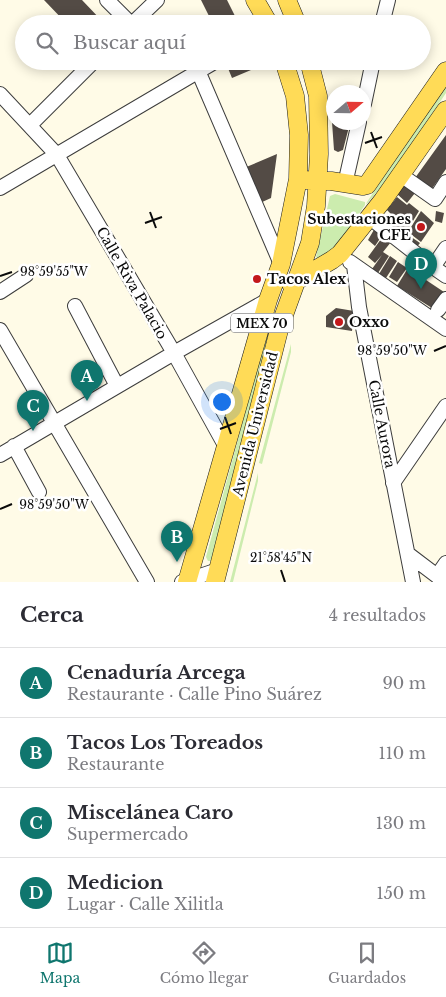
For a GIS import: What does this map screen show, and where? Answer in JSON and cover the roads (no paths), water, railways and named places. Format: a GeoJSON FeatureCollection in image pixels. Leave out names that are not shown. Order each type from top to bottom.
{"type":"FeatureCollection","features":[{"type":"Feature","properties":{"kind":"main road"},"geometry":{"type":"LineString","coordinates":[[255,0],[264,15]]}},
{"type":"Feature","properties":{"kind":"main road"},"geometry":{"type":"LineString","coordinates":[[287,0],[293,15]]}},
{"type":"Feature","properties":{"kind":"main road","name":"Avenida Universidad"},"geometry":{"type":"LineString","coordinates":[[186,581],[268,300],[281,264],[298,179],[298,135],[295,96],[287,70]]}},
{"type":"Feature","properties":{"kind":"main road","name":"Avenida Universidad"},"geometry":{"type":"LineString","coordinates":[[216,576],[280,326],[310,243],[316,206],[318,154],[318,96],[311,70]]}},
{"type":"Feature","properties":{"kind":"main road"},"geometry":{"type":"LineString","coordinates":[[298,179],[367,185],[446,70]]}},
{"type":"Feature","properties":{"kind":"main road"},"geometry":{"type":"LineString","coordinates":[[268,300],[340,254],[401,175],[446,110]]}},
{"type":"Feature","properties":{"kind":"street"},"geometry":{"type":"LineString","coordinates":[[107,0],[122,15]]}},
{"type":"Feature","properties":{"kind":"street"},"geometry":{"type":"LineString","coordinates":[[141,15],[157,0]]}},
{"type":"Feature","properties":{"kind":"street"},"geometry":{"type":"LineString","coordinates":[[384,15],[388,0]]}},
{"type":"Feature","properties":{"kind":"street"},"geometry":{"type":"LineString","coordinates":[[30,125],[85,70]]}},
{"type":"Feature","properties":{"kind":"street"},"geometry":{"type":"LineString","coordinates":[[0,188],[201,70]]}},
{"type":"Feature","properties":{"kind":"street"},"geometry":{"type":"LineString","coordinates":[[368,85],[372,70]]}},
{"type":"Feature","properties":{"kind":"street"},"geometry":{"type":"LineString","coordinates":[[198,72],[281,264]]}},
{"type":"Feature","properties":{"kind":"street","name":"Calle Riva Palacio"},"geometry":{"type":"LineString","coordinates":[[0,94],[57,155],[174,353],[226,447]]}},
{"type":"Feature","properties":{"kind":"street"},"geometry":{"type":"LineString","coordinates":[[345,184],[357,130]]}},
{"type":"Feature","properties":{"kind":"street"},"geometry":{"type":"LineString","coordinates":[[401,175],[441,201],[446,182]]}},
{"type":"Feature","properties":{"kind":"street"},"geometry":{"type":"LineString","coordinates":[[369,218],[446,276]]}},
{"type":"Feature","properties":{"kind":"street"},"geometry":{"type":"LineString","coordinates":[[433,267],[446,248]]}},
{"type":"Feature","properties":{"kind":"street"},"geometry":{"type":"LineString","coordinates":[[340,254],[446,328]]}},
{"type":"Feature","properties":{"kind":"street","name":"Calle Aurora"},"geometry":{"type":"LineString","coordinates":[[354,265],[359,307],[413,582]]}},
{"type":"Feature","properties":{"kind":"street"},"geometry":{"type":"LineString","coordinates":[[0,292],[26,275]]}},
{"type":"Feature","properties":{"kind":"street"},"geometry":{"type":"LineString","coordinates":[[0,455],[268,300]]}},
{"type":"Feature","properties":{"kind":"street"},"geometry":{"type":"LineString","coordinates":[[75,306],[117,386]]}},
{"type":"Feature","properties":{"kind":"street"},"geometry":{"type":"LineString","coordinates":[[0,330],[147,582]]}},
{"type":"Feature","properties":{"kind":"street"},"geometry":{"type":"LineString","coordinates":[[393,482],[446,406]]}},
{"type":"Feature","properties":{"kind":"street"},"geometry":{"type":"LineString","coordinates":[[14,446],[39,492]]}},
{"type":"Feature","properties":{"kind":"street"},"geometry":{"type":"LineString","coordinates":[[408,554],[441,579],[446,563]]}},
{"type":"Feature","properties":{"kind":"street"},"geometry":{"type":"LineString","coordinates":[[186,581],[216,576]]}},
{"type":"Feature","properties":{"kind":"place","name":"Subestaciones CFE"},"geometry":{"type":"Point","coordinates":[421,227]}},
{"type":"Feature","properties":{"kind":"place","name":"Tacos Alex"},"geometry":{"type":"Point","coordinates":[257,279]}},
{"type":"Feature","properties":{"kind":"place","name":"Medicion"},"geometry":{"type":"Point","coordinates":[421,289]}},
{"type":"Feature","properties":{"kind":"place","name":"Oxxo"},"geometry":{"type":"Point","coordinates":[339,322]}},
{"type":"Feature","properties":{"kind":"place","name":"Cenaduría Arcega"},"geometry":{"type":"Point","coordinates":[87,401]}},
{"type":"Feature","properties":{"kind":"place","name":"Miscelánea Caro"},"geometry":{"type":"Point","coordinates":[33,431]}},
{"type":"Feature","properties":{"kind":"place","name":"Tacos Los Toreados"},"geometry":{"type":"Point","coordinates":[177,562]}}]}
